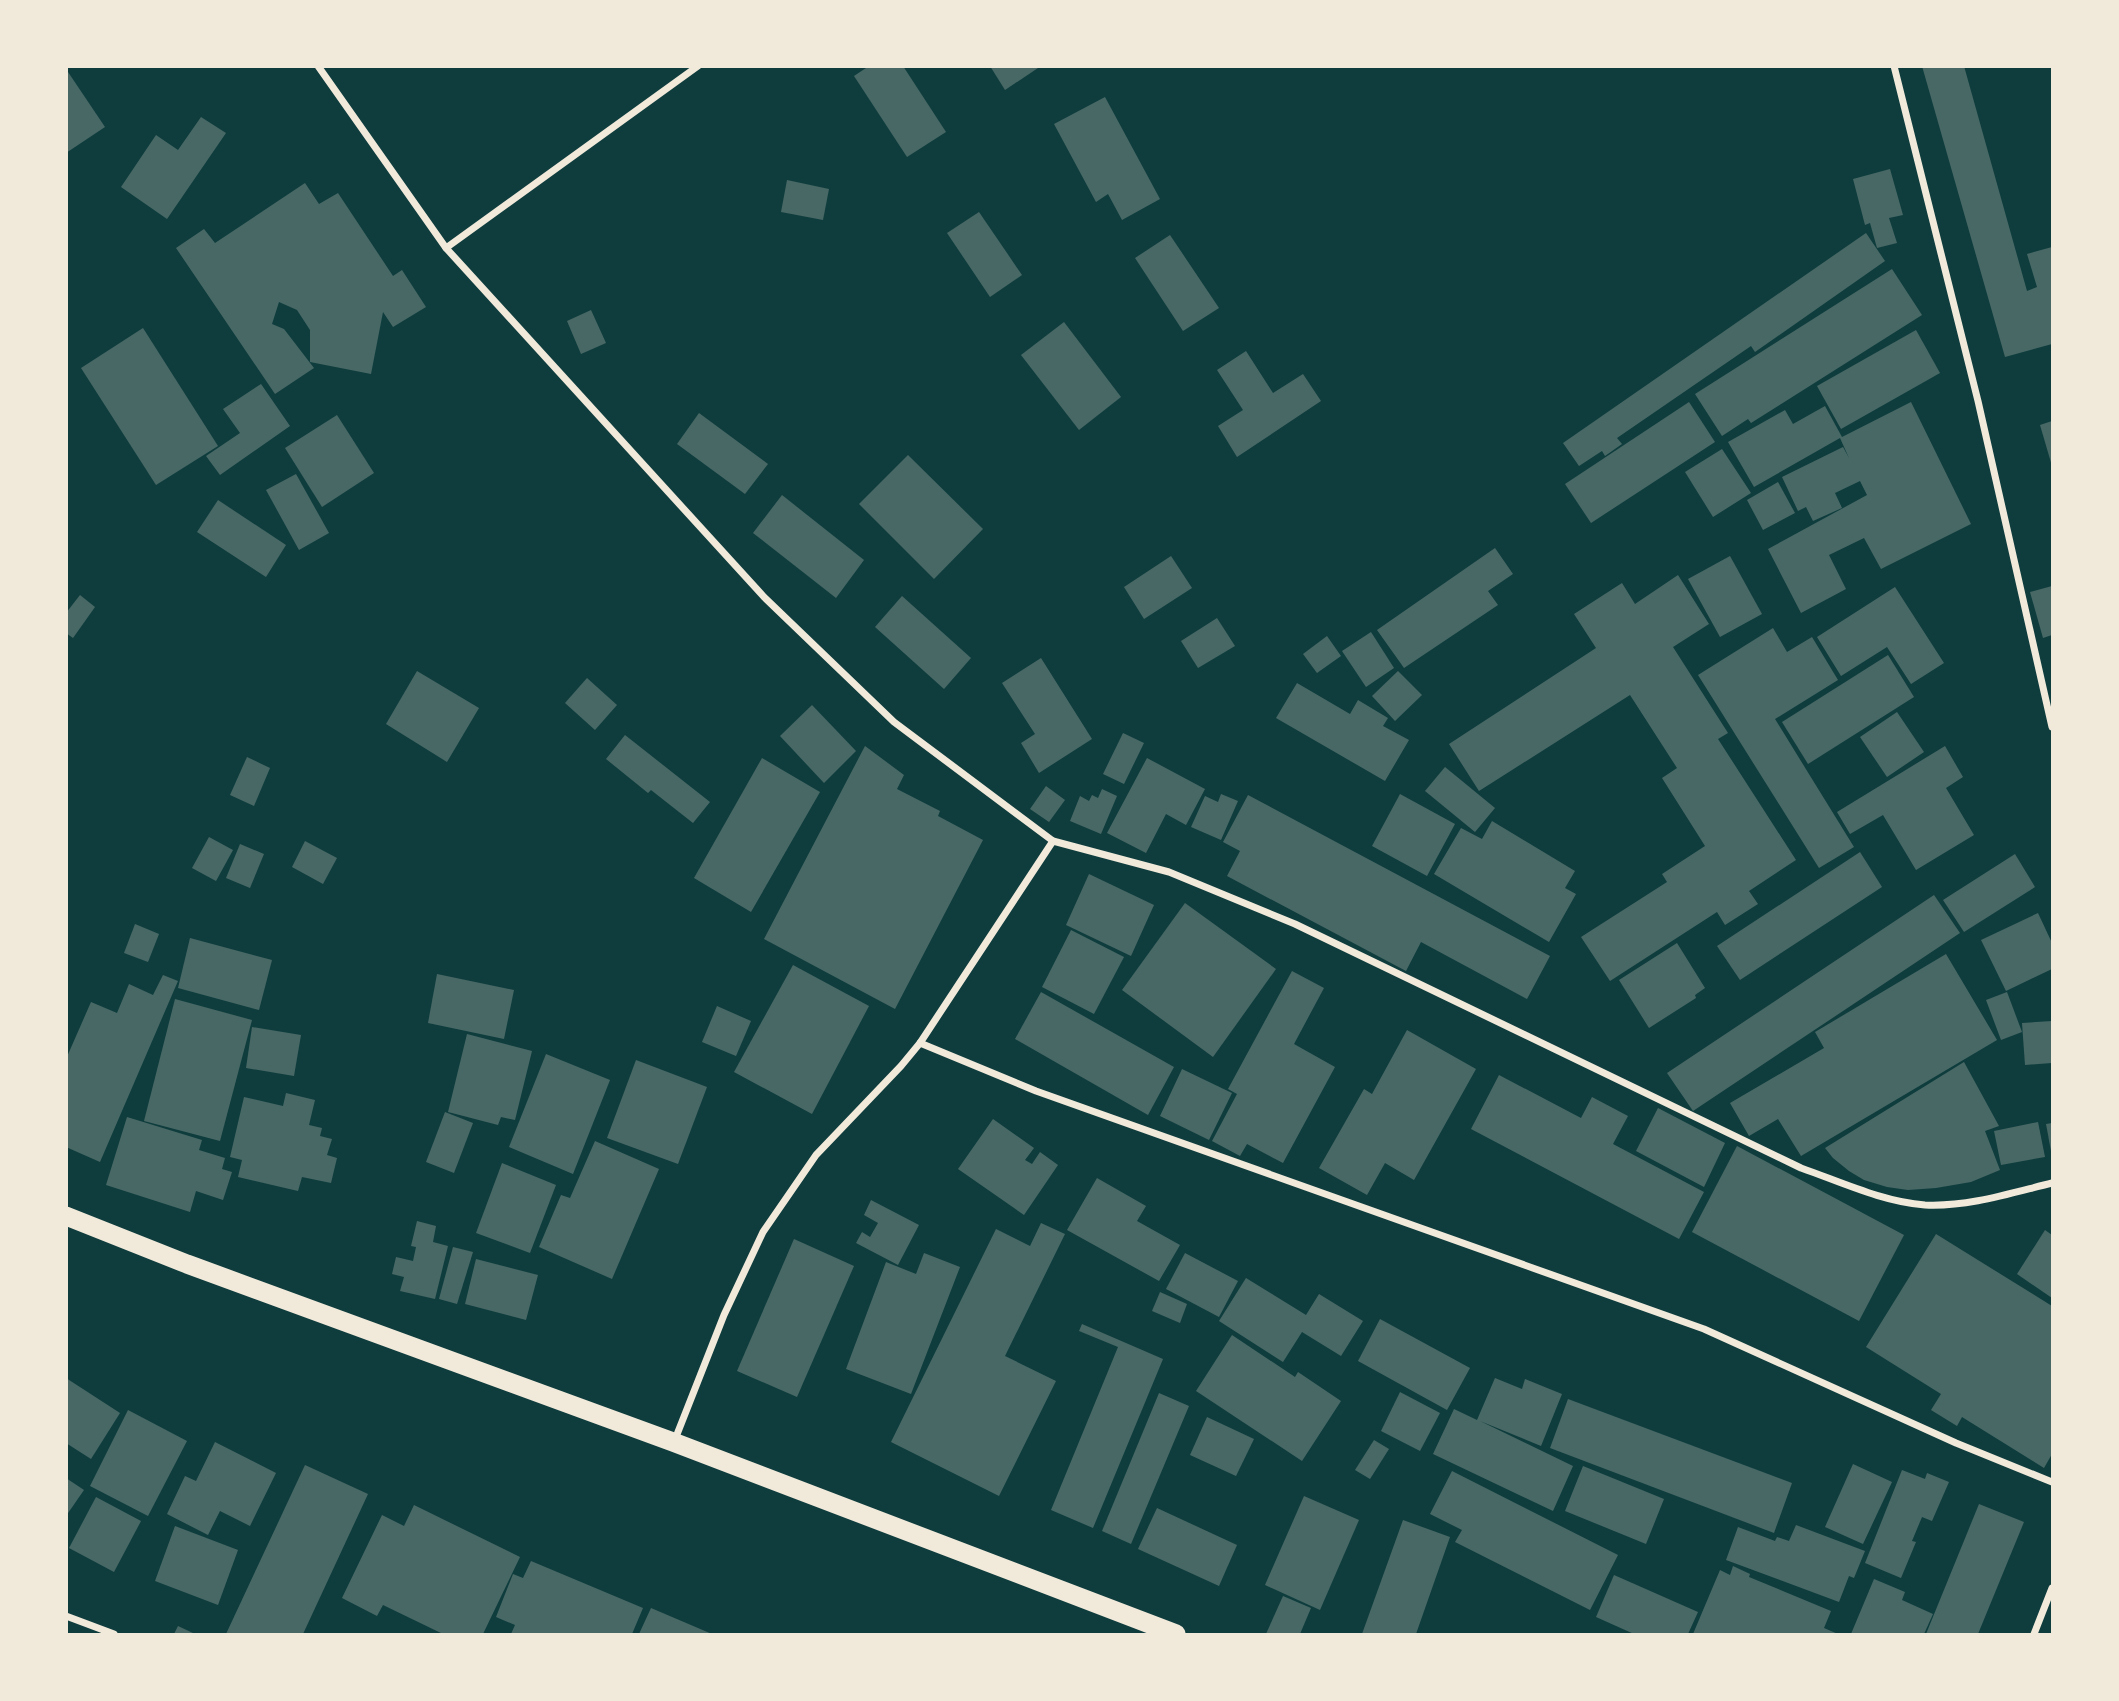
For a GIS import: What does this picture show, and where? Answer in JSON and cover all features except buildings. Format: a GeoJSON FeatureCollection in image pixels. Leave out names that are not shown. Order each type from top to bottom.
{"type":"FeatureCollection","features":[{"type":"Feature","properties":{"kind":"highway"},"geometry":{"type":"LineString","coordinates":[[66,1216],[200,1269],[674,1442],[1176,1634]]}},
{"type":"Feature","properties":{"kind":"street"},"geometry":{"type":"LineString","coordinates":[[318,66],[446,248],[764,597],[894,722],[1053,841],[1169,872],[1295,924],[1801,1168],[1887,1198],[1924,1205],[1954,1204],[2053,1183]]}},
{"type":"Feature","properties":{"kind":"street"},"geometry":{"type":"LineString","coordinates":[[446,248],[698,66]]}},
{"type":"Feature","properties":{"kind":"street"},"geometry":{"type":"LineString","coordinates":[[1894,66],[1978,401],[2053,727]]}},
{"type":"Feature","properties":{"kind":"street"},"geometry":{"type":"LineString","coordinates":[[674,1442],[724,1315],[763,1232],[816,1155],[901,1066],[920,1042],[1053,841]]}},
{"type":"Feature","properties":{"kind":"street"},"geometry":{"type":"LineString","coordinates":[[920,1042],[1036,1091],[1704,1329],[1956,1443],[2053,1482]]}},
{"type":"Feature","properties":{"kind":"street"},"geometry":{"type":"LineString","coordinates":[[2034,1634],[2053,1588]]}},
{"type":"Feature","properties":{"kind":"street"},"geometry":{"type":"LineString","coordinates":[[66,1616],[114,1634]]}}]}
